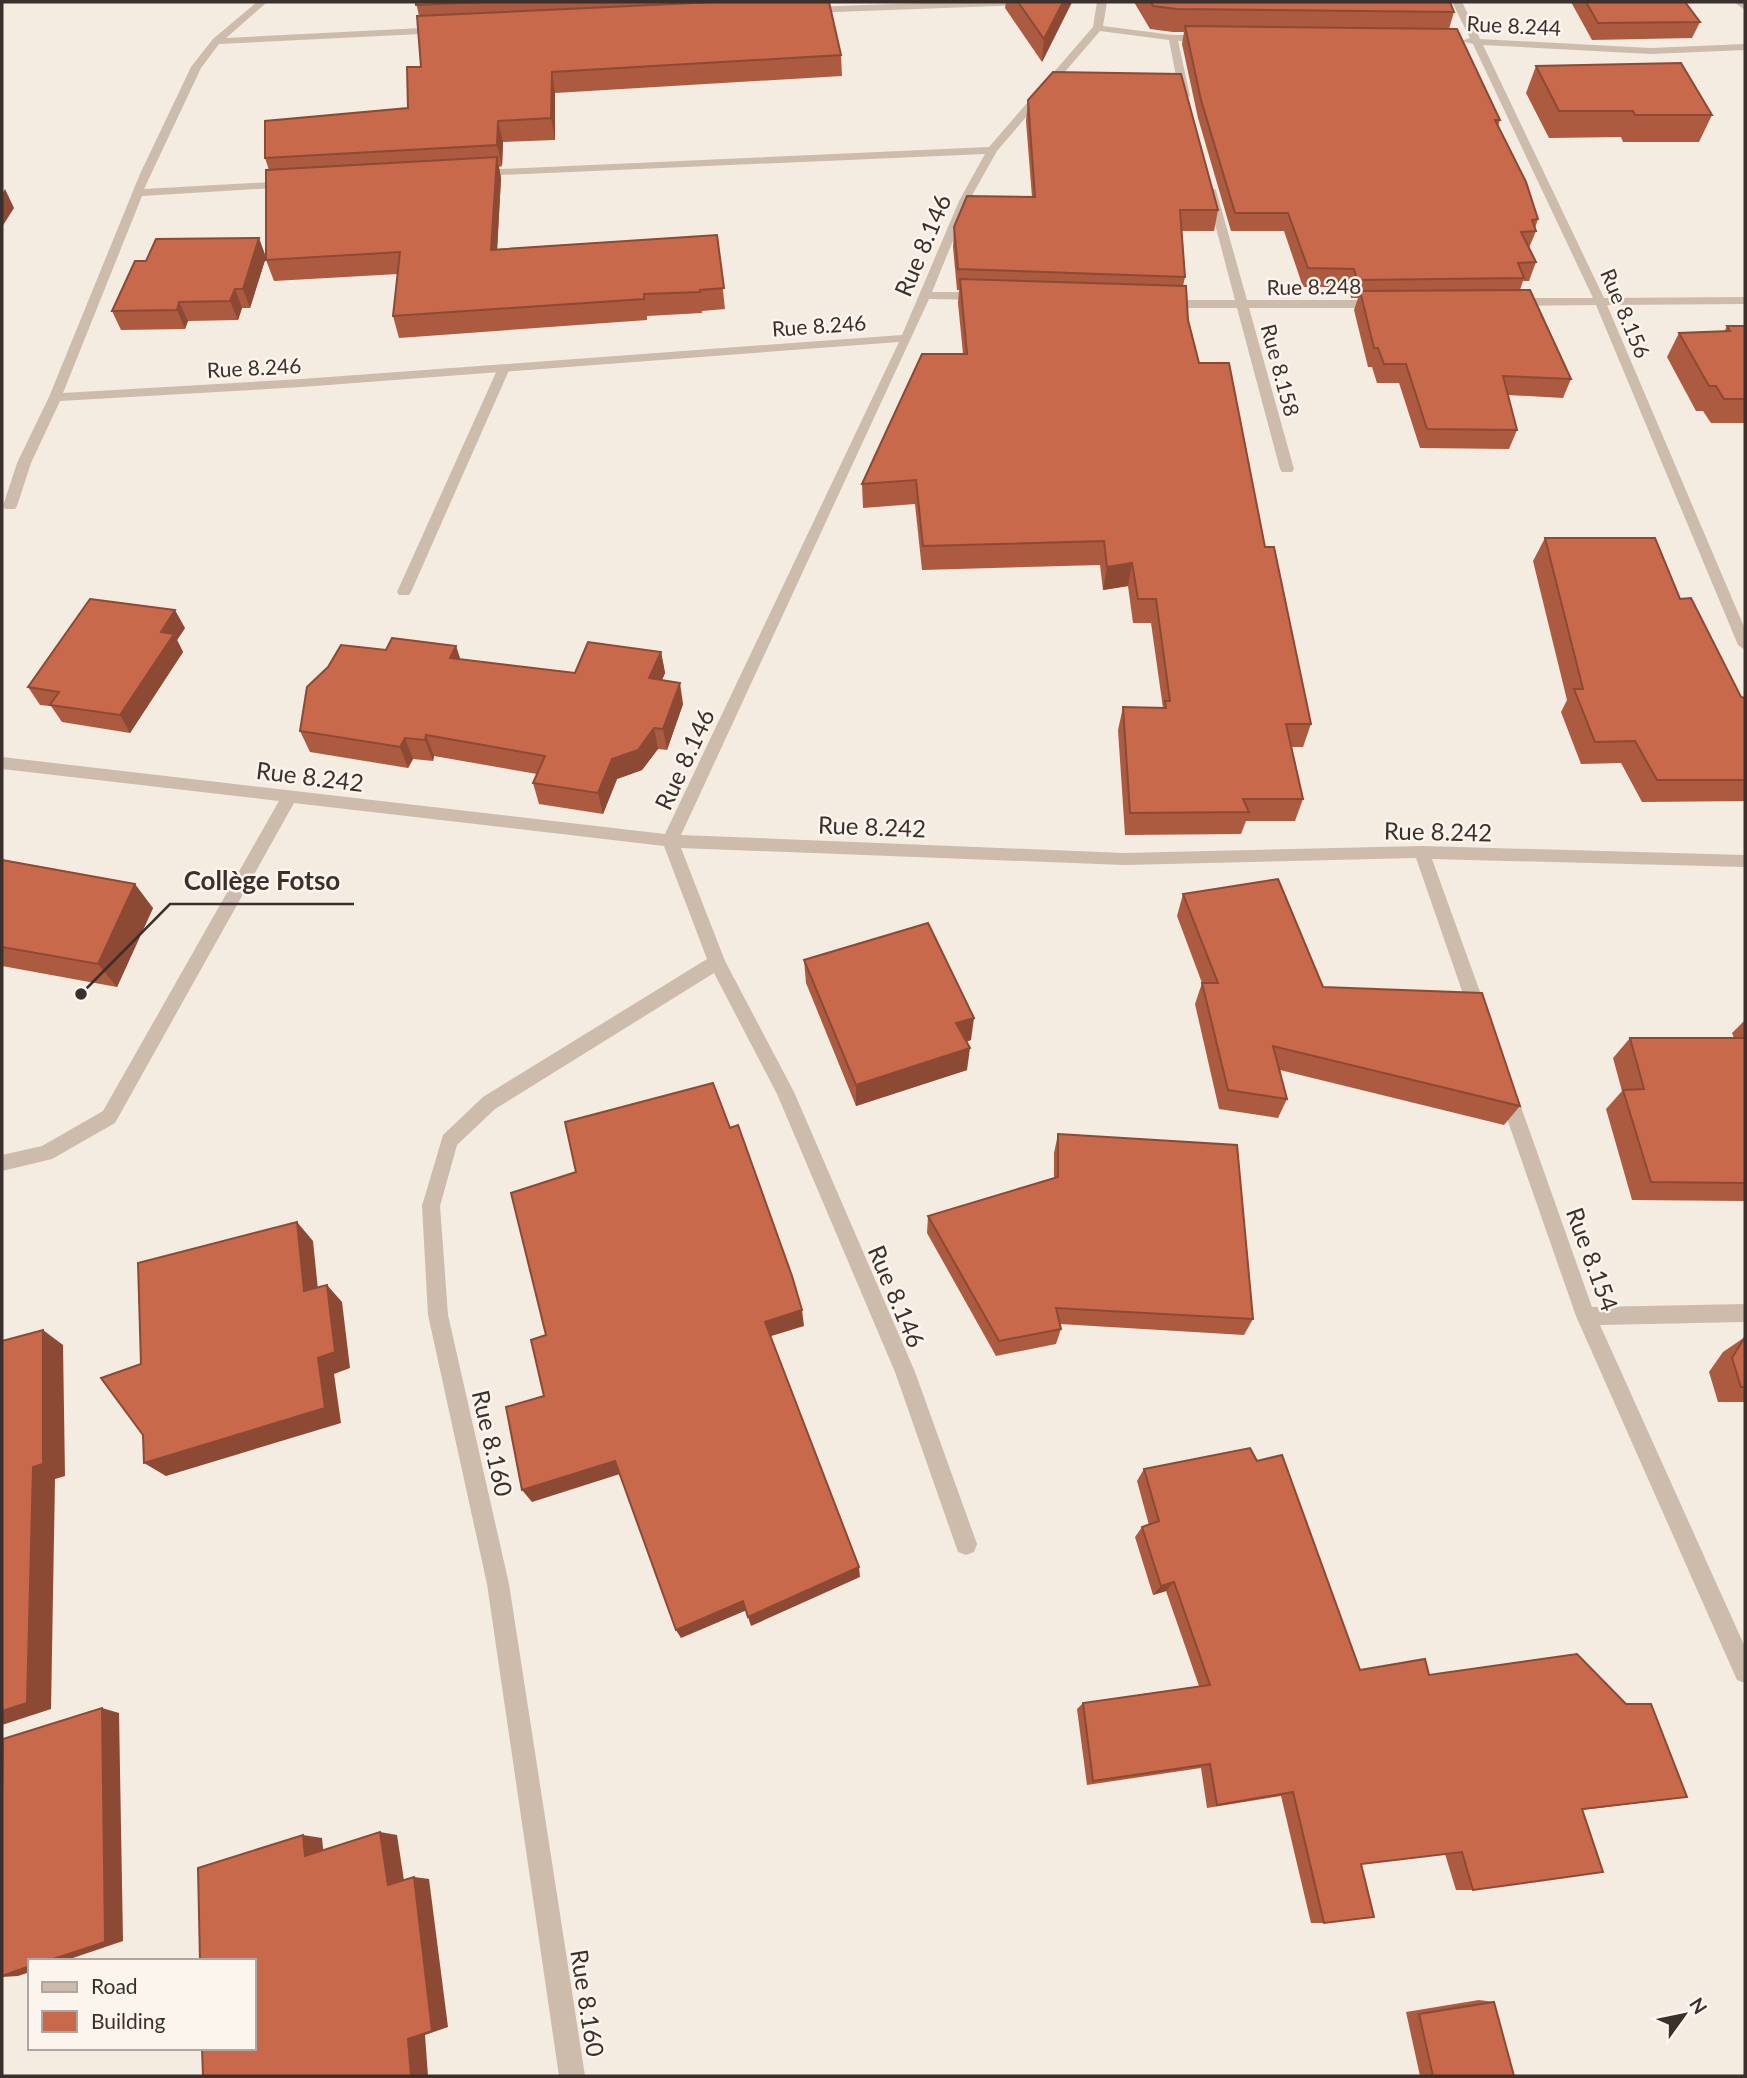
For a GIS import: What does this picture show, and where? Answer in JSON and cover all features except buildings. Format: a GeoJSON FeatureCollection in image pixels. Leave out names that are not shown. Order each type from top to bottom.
{"type":"FeatureCollection","features":[{"type":"Feature","properties":{"kind":"street"},"geometry":{"type":"LineString","coordinates":[[10,506],[24,463],[55,397],[139,193],[196,67],[216,41],[262,2]]}},
{"type":"Feature","properties":{"kind":"street"},"geometry":{"type":"LineString","coordinates":[[801,11],[1022,2]]}},
{"type":"Feature","properties":{"kind":"street"},"geometry":{"type":"LineString","coordinates":[[1102,2],[1098,28],[1173,38],[1214,38]]}},
{"type":"Feature","properties":{"kind":"street","name":"Rue 8.156"},"geometry":{"type":"LineString","coordinates":[[1457,2],[1583,261],[1745,645]]}},
{"type":"Feature","properties":{"kind":"street"},"geometry":{"type":"LineString","coordinates":[[1739,2],[1745,8]]}},
{"type":"Feature","properties":{"kind":"street","name":"Rue 8.146"},"geometry":{"type":"LineString","coordinates":[[966,1544],[905,1373],[785,1092],[717,962],[670,841],[907,338],[965,198],[992,150],[1098,28]]}},
{"type":"Feature","properties":{"kind":"street"},"geometry":{"type":"LineString","coordinates":[[216,41],[449,30]]}},
{"type":"Feature","properties":{"kind":"street"},"geometry":{"type":"LineString","coordinates":[[1173,38],[1187,105]]}},
{"type":"Feature","properties":{"kind":"street","name":"Rue 8.244"},"geometry":{"type":"LineString","coordinates":[[1448,41],[1651,51],[1745,47]]}},
{"type":"Feature","properties":{"kind":"street"},"geometry":{"type":"LineString","coordinates":[[465,174],[992,150]]}},
{"type":"Feature","properties":{"kind":"street","name":"Rue 8.158"},"geometry":{"type":"LineString","coordinates":[[1206,171],[1287,469]]}},
{"type":"Feature","properties":{"kind":"street"},"geometry":{"type":"LineString","coordinates":[[139,193],[302,183]]}},
{"type":"Feature","properties":{"kind":"street"},"geometry":{"type":"LineString","coordinates":[[926,295],[993,296]]}},
{"type":"Feature","properties":{"kind":"street"},"geometry":{"type":"LineString","coordinates":[[1503,302],[1745,300]]}},
{"type":"Feature","properties":{"kind":"street","name":"Rue 8.248"},"geometry":{"type":"LineString","coordinates":[[1146,303],[1244,306],[1394,304]]}},
{"type":"Feature","properties":{"kind":"street","name":"Rue 8.246"},"geometry":{"type":"LineString","coordinates":[[55,397],[907,338]]}},
{"type":"Feature","properties":{"kind":"street"},"geometry":{"type":"LineString","coordinates":[[404,592],[504,368]]}},
{"type":"Feature","properties":{"kind":"street","name":"Rue 8.242"},"geometry":{"type":"LineString","coordinates":[[2,763],[670,841],[1124,859],[1422,852],[1745,861]]}},
{"type":"Feature","properties":{"kind":"street"},"geometry":{"type":"LineString","coordinates":[[2,1163],[46,1153],[108,1117],[290,796]]}},
{"type":"Feature","properties":{"kind":"street"},"geometry":{"type":"LineString","coordinates":[[1422,852],[1486,1032]]}},
{"type":"Feature","properties":{"kind":"street","name":"Rue 8.160"},"geometry":{"type":"LineString","coordinates":[[572,2076],[498,1584],[438,1315],[431,1206],[449,1141],[489,1103],[717,962]]}},
{"type":"Feature","properties":{"kind":"street","name":"Rue 8.154"},"geometry":{"type":"LineString","coordinates":[[1500,1071],[1586,1316],[1745,1672]]}},
{"type":"Feature","properties":{"kind":"street"},"geometry":{"type":"LineString","coordinates":[[1586,1316],[1745,1313]]}},
{"type":"Feature","properties":{"kind":"place","name":"Collège Fotso"},"geometry":{"type":"Point","coordinates":[81,994]}}]}
